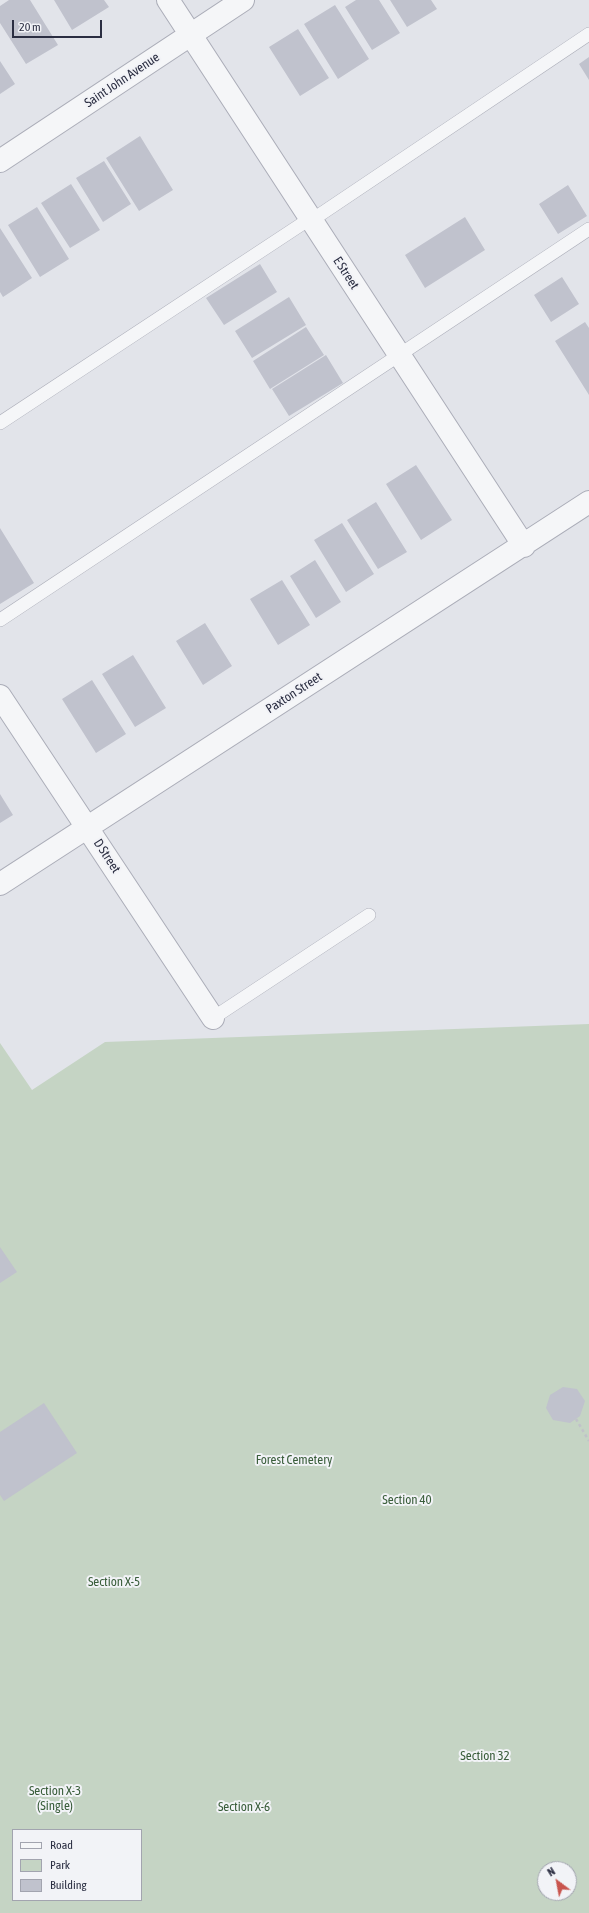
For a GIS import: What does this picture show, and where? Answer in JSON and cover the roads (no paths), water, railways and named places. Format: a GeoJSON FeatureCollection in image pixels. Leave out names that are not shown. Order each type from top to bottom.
{"type":"FeatureCollection","features":[{"type":"Feature","properties":{"kind":"street","name":"E Street"},"geometry":{"type":"LineString","coordinates":[[168,0],[524,546]]}},
{"type":"Feature","properties":{"kind":"street","name":"Saint John Avenue"},"geometry":{"type":"LineString","coordinates":[[0,161],[243,0]]}},
{"type":"Feature","properties":{"kind":"street","name":"Paxton Street"},"geometry":{"type":"LineString","coordinates":[[0,884],[87,826],[524,546],[589,502]]}},
{"type":"Feature","properties":{"kind":"street","name":"D Street"},"geometry":{"type":"LineString","coordinates":[[0,696],[213,1018]]}},
{"type":"Feature","properties":{"kind":"lane"},"geometry":{"type":"LineString","coordinates":[[0,423],[589,34]]}},
{"type":"Feature","properties":{"kind":"lane"},"geometry":{"type":"LineString","coordinates":[[0,620],[589,229]]}},
{"type":"Feature","properties":{"kind":"lane"},"geometry":{"type":"LineString","coordinates":[[213,1018],[369,915]]}},
{"type":"Feature","properties":{"kind":"park label","name":"Forest Cemetery"},"geometry":{"type":"Point","coordinates":[294,1460]}},
{"type":"Feature","properties":{"kind":"park label","name":"Section 40"},"geometry":{"type":"Point","coordinates":[407,1500]}},
{"type":"Feature","properties":{"kind":"park label","name":"Section X-5"},"geometry":{"type":"Point","coordinates":[114,1582]}},
{"type":"Feature","properties":{"kind":"park label","name":"Section 32"},"geometry":{"type":"Point","coordinates":[485,1756]}},
{"type":"Feature","properties":{"kind":"park label","name":"Section X-3 (Single)"},"geometry":{"type":"Point","coordinates":[55,1798]}},
{"type":"Feature","properties":{"kind":"park label","name":"Section X-6"},"geometry":{"type":"Point","coordinates":[244,1807]}}]}
